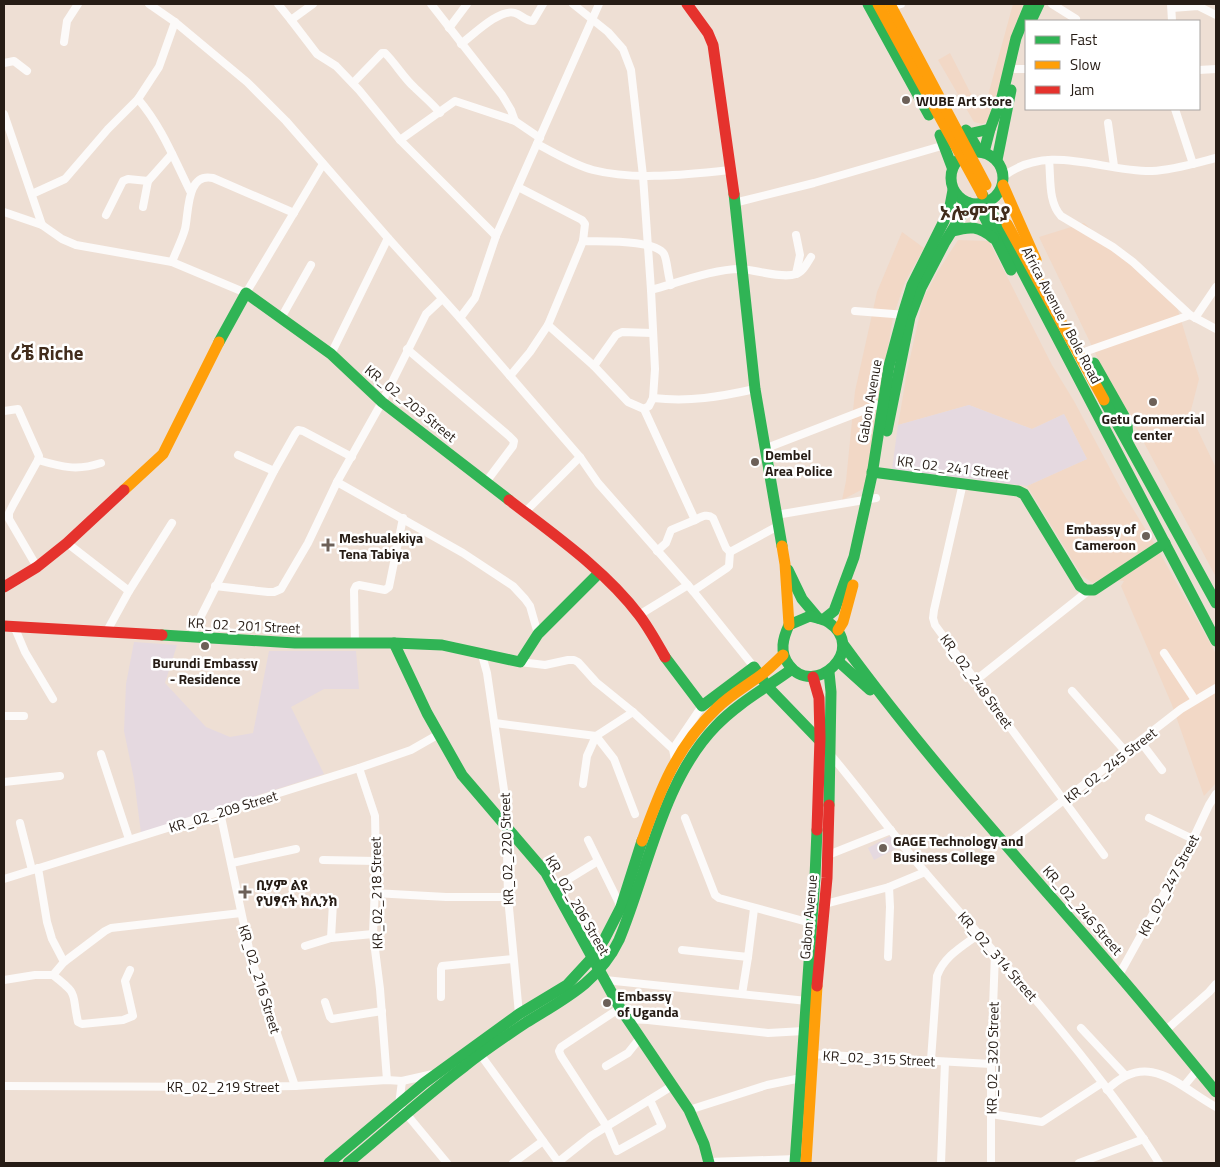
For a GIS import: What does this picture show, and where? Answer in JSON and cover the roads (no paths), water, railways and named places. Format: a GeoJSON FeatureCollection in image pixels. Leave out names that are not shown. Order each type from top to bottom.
{"type":"FeatureCollection","features":[{"type":"Feature","properties":{"kind":"main road"},"geometry":{"type":"LineString","coordinates":[[687,4],[701,22],[713,45],[732,170],[754,389],[785,564],[789,625],[782,645],[784,655],[792,669],[798,672],[813,676],[830,672],[839,662],[843,644],[838,630],[821,618],[802,599],[785,564]]}},
{"type":"Feature","properties":{"kind":"main road"},"geometry":{"type":"LineString","coordinates":[[868,4],[945,145],[953,166],[950,181],[953,190],[962,200],[976,204],[996,197],[1003,181]]}},
{"type":"Feature","properties":{"kind":"main road","name":"Africa Avenue / Bole Road"},"geometry":{"type":"LineString","coordinates":[[878,4],[994,215],[1020,269],[1216,641]]}},
{"type":"Feature","properties":{"kind":"main road"},"geometry":{"type":"LineString","coordinates":[[897,4],[968,134],[980,151],[996,160]]}},
{"type":"Feature","properties":{"kind":"main road","name":"Africa Avenue / Bole Road"},"geometry":{"type":"LineString","coordinates":[[897,4],[1018,245],[1080,354],[1129,447],[1216,603]]}},
{"type":"Feature","properties":{"kind":"main road"},"geometry":{"type":"LineString","coordinates":[[1030,4],[1016,38],[1002,112],[996,160],[1029,248],[1124,416],[1129,447]]}},
{"type":"Feature","properties":{"kind":"main road"},"geometry":{"type":"LineString","coordinates":[[1031,20],[1039,4]]}},
{"type":"Feature","properties":{"kind":"main road"},"geometry":{"type":"LineString","coordinates":[[980,151],[990,129],[1002,112],[1021,69],[1025,39]]}},
{"type":"Feature","properties":{"kind":"main road"},"geometry":{"type":"LineString","coordinates":[[968,134],[990,129]]}},
{"type":"Feature","properties":{"kind":"main road"},"geometry":{"type":"LineString","coordinates":[[953,166],[968,153],[980,151]]}},
{"type":"Feature","properties":{"kind":"main road","name":"Gabon Avenue"},"geometry":{"type":"LineString","coordinates":[[838,630],[843,622],[871,498],[894,367],[912,285],[944,221],[950,206],[953,190]]}},
{"type":"Feature","properties":{"kind":"main road"},"geometry":{"type":"LineString","coordinates":[[976,204],[1100,434],[1118,452]]}},
{"type":"Feature","properties":{"kind":"main road","name":"Gabon Avenue"},"geometry":{"type":"LineString","coordinates":[[906,315],[937,256],[953,231],[976,204]]}},
{"type":"Feature","properties":{"kind":"main road"},"geometry":{"type":"LineString","coordinates":[[953,231],[974,227],[983,229],[995,240]]}},
{"type":"Feature","properties":{"kind":"main road"},"geometry":{"type":"LineString","coordinates":[[4,587],[37,567],[67,543],[163,454],[212,355],[246,293]]}},
{"type":"Feature","properties":{"kind":"main road","name":"KR_02_203 Street"},"geometry":{"type":"LineString","coordinates":[[246,293],[331,354],[382,402],[566,544],[599,573],[639,615],[669,663],[702,706]]}},
{"type":"Feature","properties":{"kind":"main road","name":"Gabon Avenue"},"geometry":{"type":"LineString","coordinates":[[876,472],[883,403],[894,367]]}},
{"type":"Feature","properties":{"kind":"main road","name":"KR_02_241 Street"},"geometry":{"type":"LineString","coordinates":[[876,472],[1018,491],[1024,494],[1080,586],[1088,591]]}},
{"type":"Feature","properties":{"kind":"main road","name":"Gabon Avenue"},"geometry":{"type":"LineString","coordinates":[[821,618],[834,612],[854,557],[871,498]]}},
{"type":"Feature","properties":{"kind":"main road"},"geometry":{"type":"LineString","coordinates":[[1088,591],[1094,590],[1165,543]]}},
{"type":"Feature","properties":{"kind":"main road"},"geometry":{"type":"LineString","coordinates":[[520,662],[538,634],[599,573]]}},
{"type":"Feature","properties":{"kind":"main road"},"geometry":{"type":"LineString","coordinates":[[789,625],[810,616],[821,618]]}},
{"type":"Feature","properties":{"kind":"main road","name":"KR_02_201 Street"},"geometry":{"type":"LineString","coordinates":[[9,626],[295,643],[394,643],[449,646],[482,655],[520,662]]}},
{"type":"Feature","properties":{"kind":"main road","name":"KR_02_206 Street"},"geometry":{"type":"LineString","coordinates":[[394,643],[427,713],[462,775],[546,873],[620,1008],[689,1110],[698,1129],[709,1163]]}},
{"type":"Feature","properties":{"kind":"main road","name":"KR_02_246 Street"},"geometry":{"type":"LineString","coordinates":[[843,644],[887,704],[1166,1030],[1216,1092]]}},
{"type":"Feature","properties":{"kind":"main road"},"geometry":{"type":"LineString","coordinates":[[702,706],[732,682],[757,672],[784,655]]}},
{"type":"Feature","properties":{"kind":"main road","name":"KR_02_246 Street"},"geometry":{"type":"LineString","coordinates":[[839,662],[887,704]]}},
{"type":"Feature","properties":{"kind":"main road"},"geometry":{"type":"LineString","coordinates":[[329,1163],[403,1109],[431,1092],[519,1027],[602,976],[625,928],[670,794],[685,765],[697,746],[722,718],[747,698],[792,669]]}},
{"type":"Feature","properties":{"kind":"main road"},"geometry":{"type":"LineString","coordinates":[[757,672],[767,686],[820,741]]}},
{"type":"Feature","properties":{"kind":"main road"},"geometry":{"type":"LineString","coordinates":[[348,1163],[440,1072],[519,1014],[567,985],[592,959],[604,940],[620,907],[674,754],[717,708],[757,672]]}},
{"type":"Feature","properties":{"kind":"main road","name":"Gabon Avenue"},"geometry":{"type":"LineString","coordinates":[[799,1162],[828,855],[830,672]]}},
{"type":"Feature","properties":{"kind":"main road","name":"Gabon Avenue"},"geometry":{"type":"LineString","coordinates":[[799,1162],[801,1078],[808,1054],[804,1031],[815,878],[820,741],[819,698],[813,676]]}},
{"type":"Feature","properties":{"kind":"street"},"geometry":{"type":"LineString","coordinates":[[64,42],[66,20],[78,4]]}},
{"type":"Feature","properties":{"kind":"street"},"geometry":{"type":"LineString","coordinates":[[150,4],[175,22],[247,82],[286,121],[580,457],[598,483],[691,588],[757,672]]}},
{"type":"Feature","properties":{"kind":"street"},"geometry":{"type":"LineString","coordinates":[[278,4],[317,54],[336,66],[400,140],[496,236]]}},
{"type":"Feature","properties":{"kind":"street"},"geometry":{"type":"LineString","coordinates":[[291,20],[313,4]]}},
{"type":"Feature","properties":{"kind":"street"},"geometry":{"type":"LineString","coordinates":[[432,4],[448,28],[502,95],[515,121]]}},
{"type":"Feature","properties":{"kind":"street"},"geometry":{"type":"LineString","coordinates":[[448,28],[467,4]]}},
{"type":"Feature","properties":{"kind":"street"},"geometry":{"type":"LineString","coordinates":[[461,44],[503,14],[515,13],[526,20],[533,21],[543,4]]}},
{"type":"Feature","properties":{"kind":"street"},"geometry":{"type":"LineString","coordinates":[[573,4],[608,32],[623,49],[631,70],[643,176],[652,290],[652,333],[655,369],[653,398],[649,406],[644,409]]}},
{"type":"Feature","properties":{"kind":"street"},"geometry":{"type":"LineString","coordinates":[[460,318],[475,298],[496,236],[599,4]]}},
{"type":"Feature","properties":{"kind":"street"},"geometry":{"type":"LineString","coordinates":[[1052,4],[1076,19]]}},
{"type":"Feature","properties":{"kind":"street"},"geometry":{"type":"LineString","coordinates":[[1172,20],[1171,6],[1198,6],[1216,16]]}},
{"type":"Feature","properties":{"kind":"street"},"geometry":{"type":"LineString","coordinates":[[32,194],[65,179],[108,129],[138,99],[159,67],[175,22]]}},
{"type":"Feature","properties":{"kind":"street"},"geometry":{"type":"LineString","coordinates":[[353,84],[378,56],[385,53],[414,88],[433,104],[440,113]]}},
{"type":"Feature","properties":{"kind":"street"},"geometry":{"type":"LineString","coordinates":[[4,63],[14,61],[27,71]]}},
{"type":"Feature","properties":{"kind":"street"},"geometry":{"type":"LineString","coordinates":[[1200,70],[1216,69]]}},
{"type":"Feature","properties":{"kind":"street"},"geometry":{"type":"LineString","coordinates":[[138,99],[156,121],[190,191],[186,227],[172,262]]}},
{"type":"Feature","properties":{"kind":"street"},"geometry":{"type":"LineString","coordinates":[[400,140],[455,101],[515,121],[539,141],[593,170],[643,176],[666,176],[732,170]]}},
{"type":"Feature","properties":{"kind":"street"},"geometry":{"type":"LineString","coordinates":[[1175,110],[1193,164]]}},
{"type":"Feature","properties":{"kind":"street"},"geometry":{"type":"LineString","coordinates":[[4,114],[42,224]]}},
{"type":"Feature","properties":{"kind":"street"},"geometry":{"type":"LineString","coordinates":[[1108,123],[1114,166]]}},
{"type":"Feature","properties":{"kind":"street"},"geometry":{"type":"LineString","coordinates":[[734,203],[814,183],[945,145]]}},
{"type":"Feature","properties":{"kind":"street"},"geometry":{"type":"LineString","coordinates":[[142,207],[148,181],[172,154]]}},
{"type":"Feature","properties":{"kind":"street"},"geometry":{"type":"LineString","coordinates":[[1003,181],[1023,164],[1049,160],[1153,171],[1216,158]]}},
{"type":"Feature","properties":{"kind":"street"},"geometry":{"type":"LineString","coordinates":[[1049,160],[1053,204],[1056,211],[1133,262],[1192,317],[1216,329]]}},
{"type":"Feature","properties":{"kind":"street"},"geometry":{"type":"LineString","coordinates":[[4,212],[42,224],[62,239],[76,245],[172,262],[246,293],[323,164]]}},
{"type":"Feature","properties":{"kind":"street"},"geometry":{"type":"LineString","coordinates":[[190,191],[201,179],[208,177],[294,213]]}},
{"type":"Feature","properties":{"kind":"street"},"geometry":{"type":"LineString","coordinates":[[106,215],[124,180],[148,181]]}},
{"type":"Feature","properties":{"kind":"street"},"geometry":{"type":"LineString","coordinates":[[510,376],[530,352],[548,325],[583,240],[585,224],[582,220],[518,187]]}},
{"type":"Feature","properties":{"kind":"street"},"geometry":{"type":"LineString","coordinates":[[796,235],[800,255],[796,274]]}},
{"type":"Feature","properties":{"kind":"street"},"geometry":{"type":"LineString","coordinates":[[331,354],[388,238]]}},
{"type":"Feature","properties":{"kind":"street"},"geometry":{"type":"LineString","coordinates":[[583,240],[648,244],[665,255],[670,285]]}},
{"type":"Feature","properties":{"kind":"street"},"geometry":{"type":"LineString","coordinates":[[652,290],[718,272],[742,269],[775,275],[796,274],[804,268],[811,257]]}},
{"type":"Feature","properties":{"kind":"street"},"geometry":{"type":"LineString","coordinates":[[281,318],[311,265]]}},
{"type":"Feature","properties":{"kind":"street"},"geometry":{"type":"LineString","coordinates":[[1087,350],[1192,317],[1216,287]]}},
{"type":"Feature","properties":{"kind":"street"},"geometry":{"type":"LineString","coordinates":[[216,586],[268,592],[281,589],[308,543],[426,314],[442,299]]}},
{"type":"Feature","properties":{"kind":"street"},"geometry":{"type":"LineString","coordinates":[[855,311],[906,315]]}},
{"type":"Feature","properties":{"kind":"street"},"geometry":{"type":"LineString","coordinates":[[548,325],[594,366],[628,402],[644,409],[694,520]]}},
{"type":"Feature","properties":{"kind":"street"},"geometry":{"type":"LineString","coordinates":[[594,366],[616,336],[622,332],[652,333]]}},
{"type":"Feature","properties":{"kind":"street"},"geometry":{"type":"LineString","coordinates":[[407,349],[514,442],[486,482]]}},
{"type":"Feature","properties":{"kind":"street"},"geometry":{"type":"LineString","coordinates":[[653,398],[694,400],[719,397],[754,389]]}},
{"type":"Feature","properties":{"kind":"street"},"geometry":{"type":"LineString","coordinates":[[764,449],[883,403]]}},
{"type":"Feature","properties":{"kind":"street"},"geometry":{"type":"LineString","coordinates":[[4,411],[18,409],[39,456],[6,518],[37,567]]}},
{"type":"Feature","properties":{"kind":"street"},"geometry":{"type":"LineString","coordinates":[[190,638],[274,471],[298,430],[352,457]]}},
{"type":"Feature","properties":{"kind":"street"},"geometry":{"type":"LineString","coordinates":[[238,456],[274,471]]}},
{"type":"Feature","properties":{"kind":"street"},"geometry":{"type":"LineString","coordinates":[[525,512],[580,457]]}},
{"type":"Feature","properties":{"kind":"street"},"geometry":{"type":"LineString","coordinates":[[38,460],[76,468],[87,468],[101,463]]}},
{"type":"Feature","properties":{"kind":"street"},"geometry":{"type":"LineString","coordinates":[[338,482],[463,553],[514,586],[530,606],[538,634]]}},
{"type":"Feature","properties":{"kind":"street","name":"KR_02_248 Street"},"geometry":{"type":"LineString","coordinates":[[963,483],[933,618],[935,625],[1104,855]]}},
{"type":"Feature","properties":{"kind":"street"},"geometry":{"type":"LineString","coordinates":[[730,552],[777,521],[820,508],[871,498]]}},
{"type":"Feature","properties":{"kind":"street"},"geometry":{"type":"LineString","coordinates":[[639,615],[729,566],[730,552],[726,548],[710,515],[671,530],[666,543],[657,550]]}},
{"type":"Feature","properties":{"kind":"street"},"geometry":{"type":"LineString","coordinates":[[355,643],[354,590],[356,586],[379,590],[385,590],[388,587],[403,518]]}},
{"type":"Feature","properties":{"kind":"street"},"geometry":{"type":"LineString","coordinates":[[107,631],[129,591],[172,523]]}},
{"type":"Feature","properties":{"kind":"street"},"geometry":{"type":"LineString","coordinates":[[67,543],[129,591]]}},
{"type":"Feature","properties":{"kind":"street"},"geometry":{"type":"LineString","coordinates":[[976,680],[1088,591]]}},
{"type":"Feature","properties":{"kind":"street"},"geometry":{"type":"LineString","coordinates":[[9,626],[53,699]]}},
{"type":"Feature","properties":{"kind":"street"},"geometry":{"type":"LineString","coordinates":[[1164,653],[1196,700]]}},
{"type":"Feature","properties":{"kind":"street","name":"KR_02_220 Street"},"geometry":{"type":"LineString","coordinates":[[482,655],[487,673],[506,804],[508,897],[519,1014]]}},
{"type":"Feature","properties":{"kind":"street"},"geometry":{"type":"LineString","coordinates":[[520,662],[546,665],[574,660],[596,682],[633,712],[674,754],[702,706]]}},
{"type":"Feature","properties":{"kind":"street","name":"KR_02_245 Street"},"geometry":{"type":"LineString","coordinates":[[1006,845],[1181,709],[1216,688]]}},
{"type":"Feature","properties":{"kind":"street"},"geometry":{"type":"LineString","coordinates":[[1072,691],[1126,752]]}},
{"type":"Feature","properties":{"kind":"street"},"geometry":{"type":"LineString","coordinates":[[583,784],[587,756],[596,736],[633,712]]}},
{"type":"Feature","properties":{"kind":"street"},"geometry":{"type":"LineString","coordinates":[[4,716],[24,716]]}},
{"type":"Feature","properties":{"kind":"street"},"geometry":{"type":"LineString","coordinates":[[495,723],[596,736],[614,759],[635,814]]}},
{"type":"Feature","properties":{"kind":"street","name":"KR_02_209 Street"},"geometry":{"type":"LineString","coordinates":[[4,879],[359,768],[411,750],[439,734]]}},
{"type":"Feature","properties":{"kind":"street"},"geometry":{"type":"LineString","coordinates":[[1140,741],[1162,770]]}},
{"type":"Feature","properties":{"kind":"street"},"geometry":{"type":"LineString","coordinates":[[101,754],[129,839]]}},
{"type":"Feature","properties":{"kind":"street","name":"KR_02_314 Street"},"geometry":{"type":"LineString","coordinates":[[830,754],[925,872],[1071,1041],[1160,1163]]}},
{"type":"Feature","properties":{"kind":"street","name":"KR_02_218 Street"},"geometry":{"type":"LineString","coordinates":[[359,768],[375,816],[374,934],[387,1080]]}},
{"type":"Feature","properties":{"kind":"street"},"geometry":{"type":"LineString","coordinates":[[4,782],[60,776]]}},
{"type":"Feature","properties":{"kind":"street","name":"KR_02_247 Street"},"geometry":{"type":"LineString","coordinates":[[1119,975],[1216,794]]}},
{"type":"Feature","properties":{"kind":"street","name":"KR_02_216 Street"},"geometry":{"type":"LineString","coordinates":[[220,812],[251,958],[295,1086]]}},
{"type":"Feature","properties":{"kind":"street"},"geometry":{"type":"LineString","coordinates":[[685,818],[715,895],[754,909],[811,924]]}},
{"type":"Feature","properties":{"kind":"street"},"geometry":{"type":"LineString","coordinates":[[1149,818],[1193,840]]}},
{"type":"Feature","properties":{"kind":"street"},"geometry":{"type":"LineString","coordinates":[[20,823],[35,869],[52,938],[64,962]]}},
{"type":"Feature","properties":{"kind":"street"},"geometry":{"type":"LineString","coordinates":[[828,855],[891,830]]}},
{"type":"Feature","properties":{"kind":"street"},"geometry":{"type":"LineString","coordinates":[[588,840],[620,907]]}},
{"type":"Feature","properties":{"kind":"street"},"geometry":{"type":"LineString","coordinates":[[232,863],[296,849]]}},
{"type":"Feature","properties":{"kind":"street"},"geometry":{"type":"LineString","coordinates":[[323,860],[376,862]]}},
{"type":"Feature","properties":{"kind":"street"},"geometry":{"type":"LineString","coordinates":[[554,888],[598,861]]}},
{"type":"Feature","properties":{"kind":"street"},"geometry":{"type":"LineString","coordinates":[[824,904],[889,887],[925,872]]}},
{"type":"Feature","properties":{"kind":"street"},"geometry":{"type":"LineString","coordinates":[[888,957],[889,887]]}},
{"type":"Feature","properties":{"kind":"street"},"geometry":{"type":"LineString","coordinates":[[374,893],[437,897],[508,897]]}},
{"type":"Feature","properties":{"kind":"street"},"geometry":{"type":"LineString","coordinates":[[331,938],[333,903]]}},
{"type":"Feature","properties":{"kind":"street"},"geometry":{"type":"LineString","coordinates":[[742,994],[754,909]]}},
{"type":"Feature","properties":{"kind":"street"},"geometry":{"type":"LineString","coordinates":[[53,976],[64,962],[111,928],[241,913]]}},
{"type":"Feature","properties":{"kind":"street"},"geometry":{"type":"LineString","coordinates":[[305,946],[331,938],[374,934]]}},
{"type":"Feature","properties":{"kind":"street"},"geometry":{"type":"LineString","coordinates":[[931,1060],[937,976],[940,968],[951,955],[979,934]]}},
{"type":"Feature","properties":{"kind":"street"},"geometry":{"type":"LineString","coordinates":[[682,950],[748,957]]}},
{"type":"Feature","properties":{"kind":"street","name":"KR_02_320 Street"},"geometry":{"type":"LineString","coordinates":[[991,1163],[991,1064],[995,953]]}},
{"type":"Feature","properties":{"kind":"street"},"geometry":{"type":"LineString","coordinates":[[441,997],[442,966],[513,959]]}},
{"type":"Feature","properties":{"kind":"street"},"geometry":{"type":"LineString","coordinates":[[4,980],[35,975],[53,976],[71,990],[74,996],[78,1022],[82,1024],[123,1020],[133,1016],[125,981],[130,970]]}},
{"type":"Feature","properties":{"kind":"street"},"geometry":{"type":"LineString","coordinates":[[602,976],[807,1001]]}},
{"type":"Feature","properties":{"kind":"street"},"geometry":{"type":"LineString","coordinates":[[1166,1030],[1216,984]]}},
{"type":"Feature","properties":{"kind":"street"},"geometry":{"type":"LineString","coordinates":[[325,1002],[332,1019],[382,1011]]}},
{"type":"Feature","properties":{"kind":"street"},"geometry":{"type":"LineString","coordinates":[[620,1008],[561,1047],[559,1051],[560,1056],[606,1128],[617,1151],[662,1126],[650,1100]]}},
{"type":"Feature","properties":{"kind":"street"},"geometry":{"type":"LineString","coordinates":[[627,1019],[768,1033],[804,1031]]}},
{"type":"Feature","properties":{"kind":"street"},"geometry":{"type":"LineString","coordinates":[[1081,1028],[1125,1075]]}},
{"type":"Feature","properties":{"kind":"street"},"geometry":{"type":"LineString","coordinates":[[606,1066],[628,1053],[640,1038]]}},
{"type":"Feature","properties":{"kind":"street"},"geometry":{"type":"LineString","coordinates":[[480,1054],[558,1163],[580,1144],[672,1086]]}},
{"type":"Feature","properties":{"kind":"street","name":"KR_02_315 Street"},"geometry":{"type":"LineString","coordinates":[[808,1054],[991,1064]]}},
{"type":"Feature","properties":{"kind":"street"},"geometry":{"type":"LineString","coordinates":[[941,1163],[945,1062]]}},
{"type":"Feature","properties":{"kind":"street"},"geometry":{"type":"LineString","coordinates":[[1184,1086],[1198,1069]]}},
{"type":"Feature","properties":{"kind":"street"},"geometry":{"type":"LineString","coordinates":[[1108,1090],[1125,1075],[1136,1071],[1149,1071],[1184,1086],[1216,1108]]}},
{"type":"Feature","properties":{"kind":"street","name":"KR_02_219 Street"},"geometry":{"type":"LineString","coordinates":[[4,1086],[295,1086],[387,1080],[402,1081],[440,1072]]}},
{"type":"Feature","properties":{"kind":"street"},"geometry":{"type":"LineString","coordinates":[[689,1110],[767,1085],[801,1078]]}},
{"type":"Feature","properties":{"kind":"street"},"geometry":{"type":"LineString","coordinates":[[402,1081],[403,1109],[447,1163]]}},
{"type":"Feature","properties":{"kind":"street"},"geometry":{"type":"LineString","coordinates":[[992,1114],[1042,1122],[1102,1083]]}},
{"type":"Feature","properties":{"kind":"street"},"geometry":{"type":"LineString","coordinates":[[1079,1163],[1144,1139]]}},
{"type":"Feature","properties":{"kind":"street"},"geometry":{"type":"LineString","coordinates":[[513,1163],[543,1141]]}},
{"type":"Feature","properties":{"kind":"street"},"geometry":{"type":"LineString","coordinates":[[709,1163],[799,1162]]}},
{"type":"Feature","properties":{"kind":"place","name":"WUBE Art Store"},"geometry":{"type":"Point","coordinates":[906,100]}},
{"type":"Feature","properties":{"kind":"place","name":"Getu Commercial center"},"geometry":{"type":"Point","coordinates":[1153,402]}},
{"type":"Feature","properties":{"kind":"place","name":"Dembel Area Police"},"geometry":{"type":"Point","coordinates":[755,462]}},
{"type":"Feature","properties":{"kind":"place","name":"Embassy of Cameroon"},"geometry":{"type":"Point","coordinates":[1146,536]}},
{"type":"Feature","properties":{"kind":"place","name":"Meshualekiya Tena Tabiya"},"geometry":{"type":"Point","coordinates":[328,545]}},
{"type":"Feature","properties":{"kind":"place","name":"Burundi Embassy - Residence"},"geometry":{"type":"Point","coordinates":[205,646]}},
{"type":"Feature","properties":{"kind":"place","name":"GAGE Technology and Business College"},"geometry":{"type":"Point","coordinates":[883,848]}},
{"type":"Feature","properties":{"kind":"place","name":"ቢሃም ልዩ የህፃናት ክሊንክ"},"geometry":{"type":"Point","coordinates":[245,892]}},
{"type":"Feature","properties":{"kind":"place","name":"Embassy of Uganda"},"geometry":{"type":"Point","coordinates":[607,1003]}},
{"type":"Feature","properties":{"kind":"district","name":"ኦሎምፒያ"},"geometry":{"type":"Point","coordinates":[975,212]}},
{"type":"Feature","properties":{"kind":"district","name":"ሪቼ Riche"},"geometry":{"type":"Point","coordinates":[47,352]}}]}
